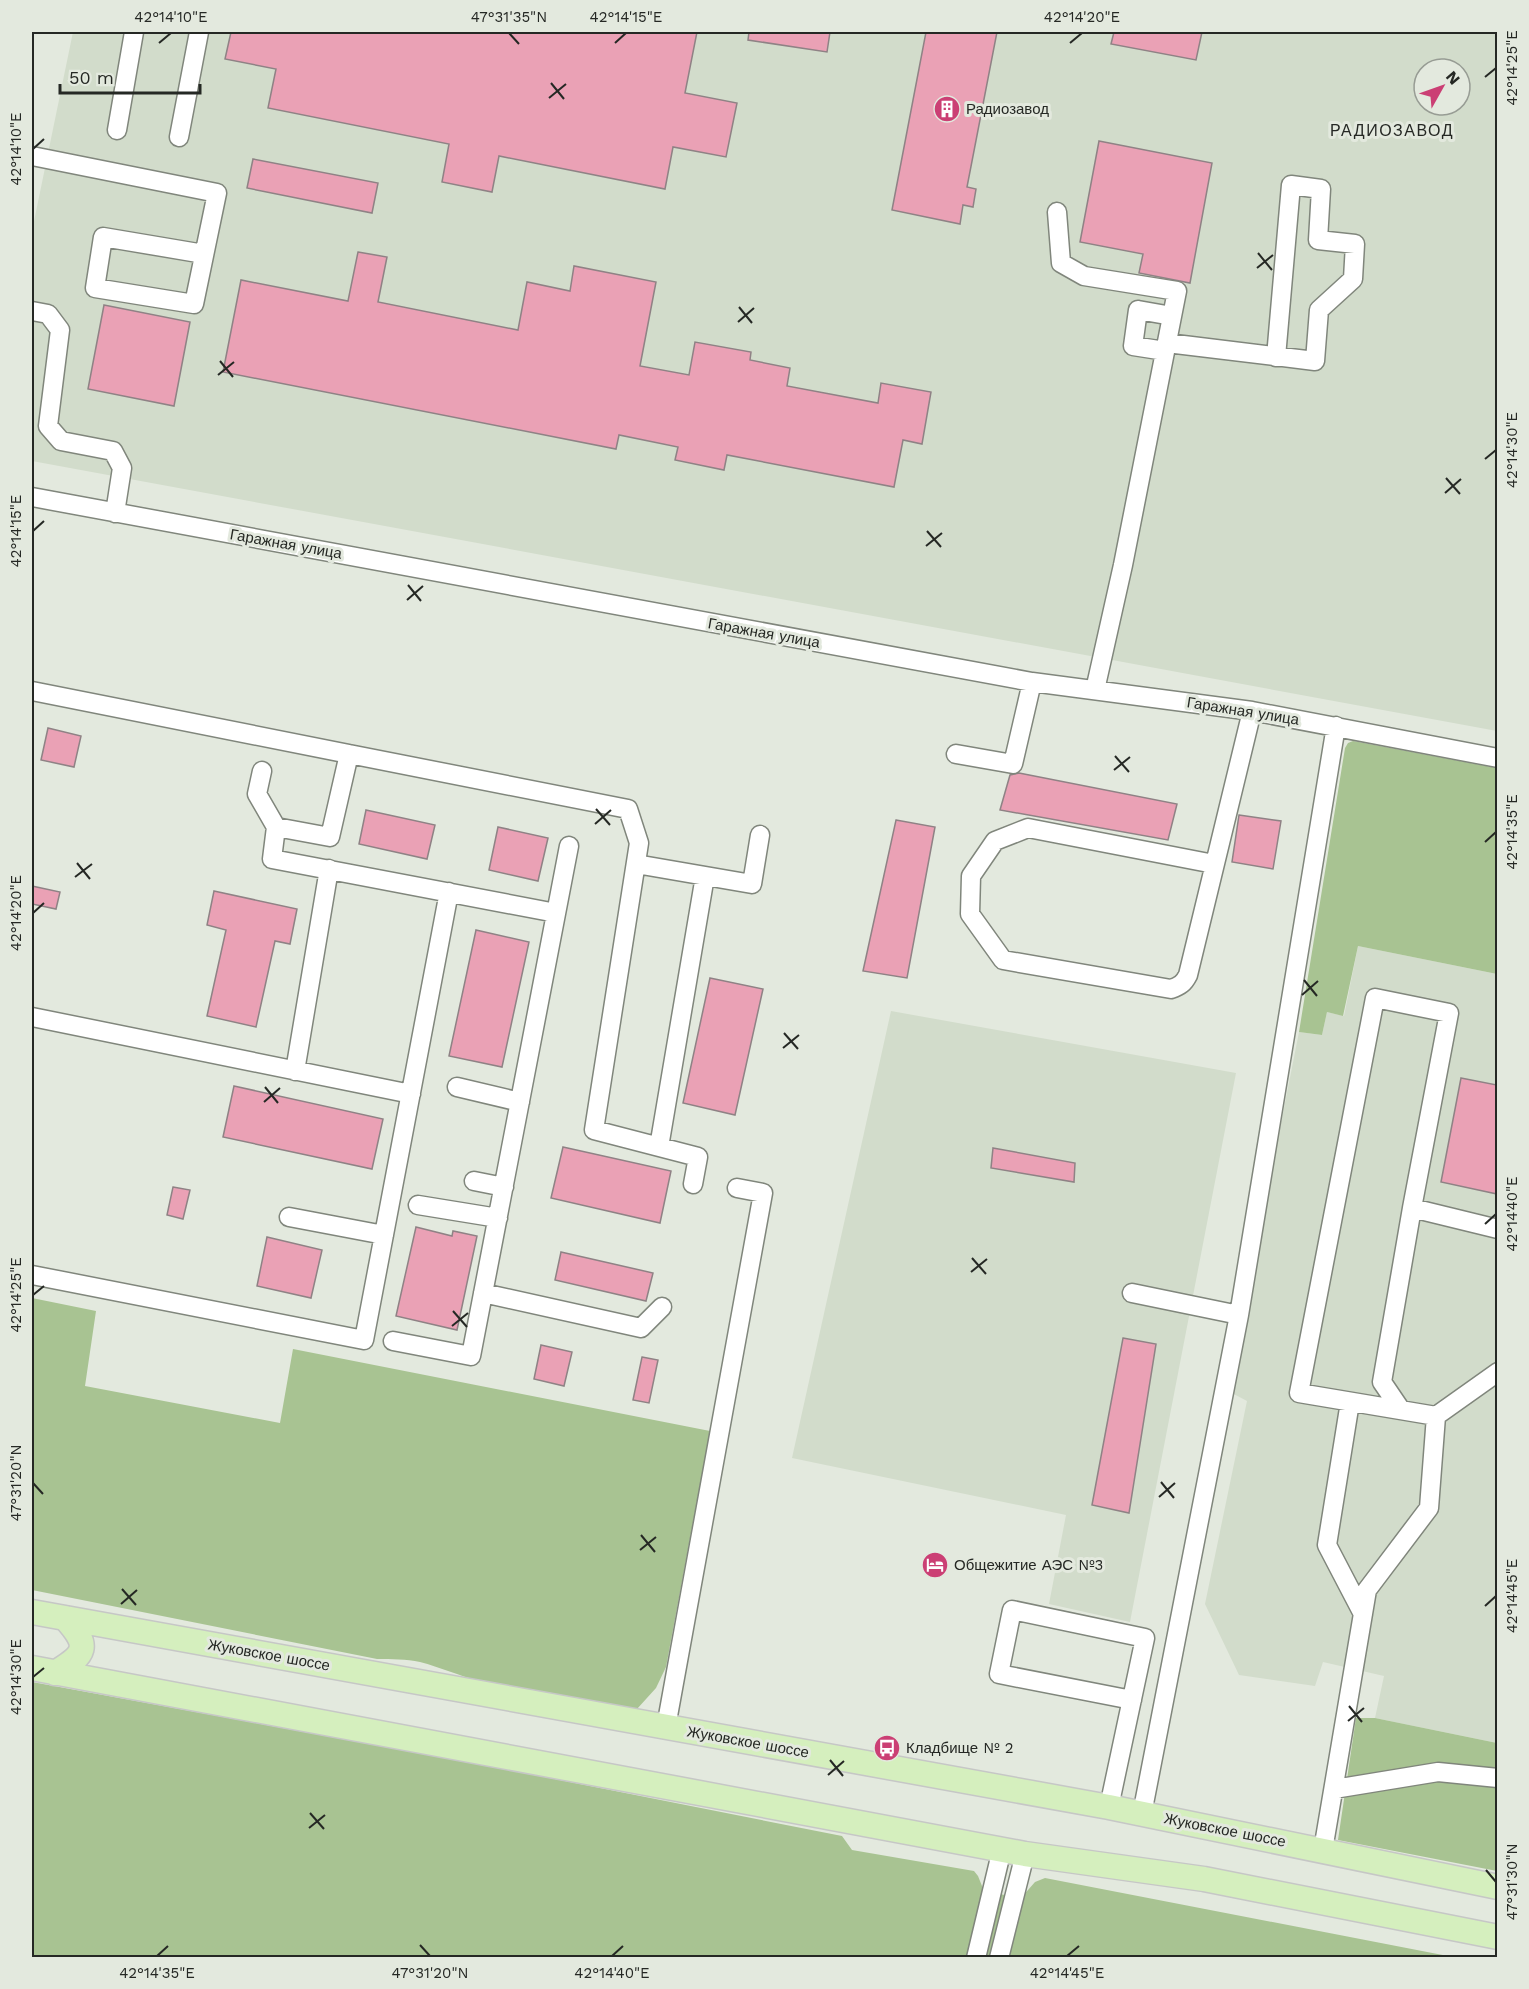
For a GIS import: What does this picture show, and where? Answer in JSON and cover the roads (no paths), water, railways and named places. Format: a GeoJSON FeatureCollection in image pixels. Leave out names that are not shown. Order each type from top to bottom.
{"type":"FeatureCollection","features":[{"type":"Feature","properties":{"kind":"main road","name":"Жуковское шоссе"},"geometry":{"type":"LineString","coordinates":[[32,1612],[1109,1807],[1497,1887]]}},
{"type":"Feature","properties":{"kind":"main road"},"geometry":{"type":"LineString","coordinates":[[43,1670],[73,1662],[82,1650],[80,1637],[65,1618]]}},
{"type":"Feature","properties":{"kind":"main road"},"geometry":{"type":"LineString","coordinates":[[43,1670],[1013,1852],[1204,1880],[1497,1937]]}},
{"type":"Feature","properties":{"kind":"street"},"geometry":{"type":"LineString","coordinates":[[117,130],[134,32]]}},
{"type":"Feature","properties":{"kind":"street"},"geometry":{"type":"LineString","coordinates":[[179,137],[199,32]]}},
{"type":"Feature","properties":{"kind":"street"},"geometry":{"type":"LineString","coordinates":[[32,156],[217,193],[194,304],[95,288],[103,237],[204,254]]}},
{"type":"Feature","properties":{"kind":"street"},"geometry":{"type":"LineString","coordinates":[[1172,316],[1138,310],[1133,346],[1315,361],[1319,310],[1353,279],[1355,244],[1318,240],[1321,189],[1291,185],[1276,357]]}},
{"type":"Feature","properties":{"kind":"street"},"geometry":{"type":"LineString","coordinates":[[1057,212],[1061,263],[1084,276],[1177,291],[1123,565],[1095,690]]}},
{"type":"Feature","properties":{"kind":"street"},"geometry":{"type":"LineString","coordinates":[[32,311],[48,314],[60,330],[48,426],[61,441],[113,451],[122,468],[115,513]]}},
{"type":"Feature","properties":{"kind":"street","name":"Гаражная улица"},"geometry":{"type":"LineString","coordinates":[[32,497],[1032,682],[1252,711],[1497,758]]}},
{"type":"Feature","properties":{"kind":"street"},"geometry":{"type":"LineString","coordinates":[[956,753],[1013,764],[1032,682]]}},
{"type":"Feature","properties":{"kind":"street"},"geometry":{"type":"LineString","coordinates":[[32,691],[628,809],[639,843],[594,1130],[698,1157],[693,1184]]}},
{"type":"Feature","properties":{"kind":"street"},"geometry":{"type":"LineString","coordinates":[[1214,864],[1028,828],[995,841],[971,876],[970,914],[1003,960],[1171,989],[1178,987],[1188,975],[1252,711]]}},
{"type":"Feature","properties":{"kind":"street"},"geometry":{"type":"LineString","coordinates":[[1142,1814],[1239,1315],[1336,726]]}},
{"type":"Feature","properties":{"kind":"street"},"geometry":{"type":"LineString","coordinates":[[276,827],[330,837],[349,754]]}},
{"type":"Feature","properties":{"kind":"street"},"geometry":{"type":"LineString","coordinates":[[262,771],[257,794],[276,827],[272,858],[556,913]]}},
{"type":"Feature","properties":{"kind":"street"},"geometry":{"type":"LineString","coordinates":[[636,864],[752,884],[760,835]]}},
{"type":"Feature","properties":{"kind":"street"},"geometry":{"type":"LineString","coordinates":[[393,1341],[471,1356],[569,846]]}},
{"type":"Feature","properties":{"kind":"street"},"geometry":{"type":"LineString","coordinates":[[295,1071],[329,869]]}},
{"type":"Feature","properties":{"kind":"street"},"geometry":{"type":"LineString","coordinates":[[659,1147],[705,876]]}},
{"type":"Feature","properties":{"kind":"street"},"geometry":{"type":"LineString","coordinates":[[32,1275],[364,1340],[449,892]]}},
{"type":"Feature","properties":{"kind":"street"},"geometry":{"type":"LineString","coordinates":[[1401,1410],[1382,1382],[1449,1013],[1375,998],[1299,1394],[1436,1416],[1497,1372]]}},
{"type":"Feature","properties":{"kind":"street"},"geometry":{"type":"LineString","coordinates":[[32,1017],[411,1094]]}},
{"type":"Feature","properties":{"kind":"street"},"geometry":{"type":"LineString","coordinates":[[457,1087],[520,1102]]}},
{"type":"Feature","properties":{"kind":"street"},"geometry":{"type":"LineString","coordinates":[[474,1181],[504,1187]]}},
{"type":"Feature","properties":{"kind":"street"},"geometry":{"type":"LineString","coordinates":[[666,1727],[763,1193],[737,1188]]}},
{"type":"Feature","properties":{"kind":"street"},"geometry":{"type":"LineString","coordinates":[[418,1205],[498,1218]]}},
{"type":"Feature","properties":{"kind":"street"},"geometry":{"type":"LineString","coordinates":[[1412,1208],[1497,1229]]}},
{"type":"Feature","properties":{"kind":"street"},"geometry":{"type":"LineString","coordinates":[[289,1217],[384,1235]]}},
{"type":"Feature","properties":{"kind":"street"},"geometry":{"type":"LineString","coordinates":[[483,1293],[641,1328],[662,1307]]}},
{"type":"Feature","properties":{"kind":"street"},"geometry":{"type":"LineString","coordinates":[[1132,1293],[1239,1315]]}},
{"type":"Feature","properties":{"kind":"street"},"geometry":{"type":"LineString","coordinates":[[1350,1402],[1326,1545],[1363,1614]]}},
{"type":"Feature","properties":{"kind":"street"},"geometry":{"type":"LineString","coordinates":[[1323,1850],[1367,1590],[1429,1508],[1436,1416]]}},
{"type":"Feature","properties":{"kind":"street"},"geometry":{"type":"LineString","coordinates":[[1109,1807],[1145,1638],[1012,1610],[999,1674],[1132,1700]]}},
{"type":"Feature","properties":{"kind":"street"},"geometry":{"type":"LineString","coordinates":[[1334,1789],[1437,1772],[1497,1778]]}},
{"type":"Feature","properties":{"kind":"street"},"geometry":{"type":"LineString","coordinates":[[976,1958],[1013,1852]]}},
{"type":"Feature","properties":{"kind":"street"},"geometry":{"type":"LineString","coordinates":[[999,1958],[1013,1852]]}},
{"type":"Feature","properties":{"kind":"place","name":"Радиозавод"},"geometry":{"type":"Point","coordinates":[947,109]}},
{"type":"Feature","properties":{"kind":"place","name":"Общежитие АЭС №3"},"geometry":{"type":"Point","coordinates":[935,1565]}},
{"type":"Feature","properties":{"kind":"place","name":"Кладбище № 2"},"geometry":{"type":"Point","coordinates":[887,1748]}},
{"type":"Feature","properties":{"kind":"district","name":"РАДИОЗАВОД"},"geometry":{"type":"Point","coordinates":[1392,130]}}]}
